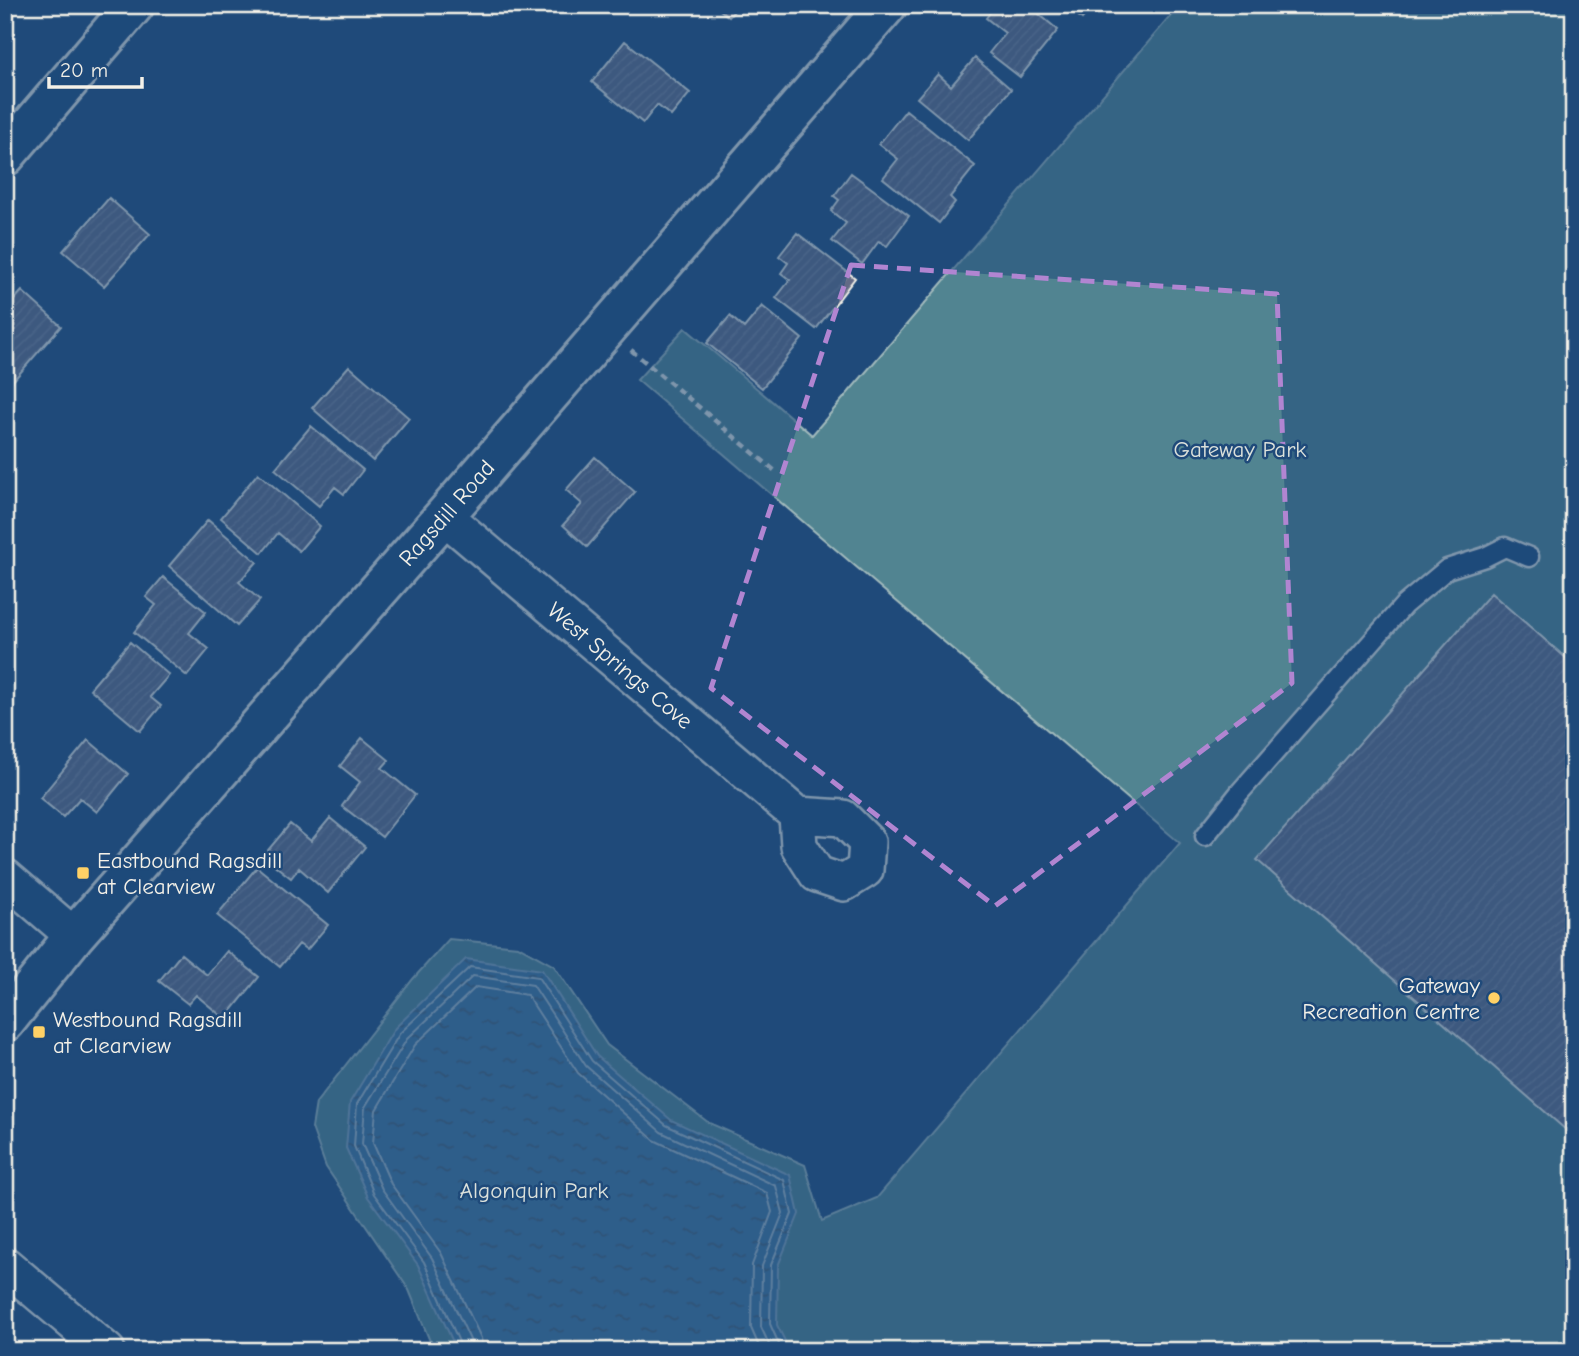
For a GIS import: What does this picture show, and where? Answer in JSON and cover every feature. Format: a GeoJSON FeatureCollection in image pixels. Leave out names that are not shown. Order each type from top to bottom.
{"type":"FeatureCollection","features":[{"type":"Feature","properties":{"kind":"street"},"geometry":{"type":"LineString","coordinates":[[5,156],[134,5]]}},
{"type":"Feature","properties":{"kind":"street","name":"Ragsdill Road"},"geometry":{"type":"LineString","coordinates":[[5,1022],[74,936],[444,516],[887,5]]}},
{"type":"Feature","properties":{"kind":"street","name":"West Springs Cove"},"geometry":{"type":"LineString","coordinates":[[444,516],[797,816]]}},
{"type":"Feature","properties":{"kind":"street"},"geometry":{"type":"LineString","coordinates":[[5,877],[74,936]]}},
{"type":"Feature","properties":{"kind":"street"},"geometry":{"type":"LineString","coordinates":[[5,1265],[107,1351]]}},
{"type":"Feature","properties":{"kind":"lane"},"geometry":{"type":"LineString","coordinates":[[1205,836],[1240,792],[1404,605],[1447,569],[1485,557],[1505,547],[1529,557]]}},
{"type":"Feature","properties":{"kind":"path"},"geometry":{"type":"LineString","coordinates":[[606,329],[775,471]]}},
{"type":"Feature","properties":{"kind":"highlighted area"},"geometry":{"type":"Polygon","coordinates":[[[851,265],[1277,294],[1292,683],[995,906],[711,688],[851,265]]]}},
{"type":"Feature","properties":{"kind":"green space","name":"Gateway Park"},"geometry":{"type":"Polygon","coordinates":[[[1180,5],[1574,5],[1574,1351],[434,1351],[409,1290],[326,1167],[312,1128],[316,1103],[413,979],[449,939],[518,946],[554,966],[607,1045],[709,1123],[805,1165],[822,1221],[877,1198],[1180,843],[637,380],[685,328],[812,435],[1180,5]]]}},
{"type":"Feature","properties":{"kind":"water","name":"Algonquin Park"},"geometry":{"type":"Polygon","coordinates":[[[466,959],[542,970],[597,1056],[671,1120],[790,1175],[799,1214],[778,1266],[777,1325],[790,1351],[457,1351],[418,1265],[368,1197],[346,1148],[350,1102],[395,1028],[466,959]]]}},
{"type":"Feature","properties":{"kind":"building"},"geometry":{"type":"Polygon","coordinates":[[[5,5],[19,5],[5,21],[5,5]]]}},
{"type":"Feature","properties":{"kind":"building"},"geometry":{"type":"Polygon","coordinates":[[[714,5],[739,5],[729,17],[714,5]]]}},
{"type":"Feature","properties":{"kind":"building"},"geometry":{"type":"Polygon","coordinates":[[[996,5],[1028,5],[1058,30],[1020,77],[989,53],[1005,33],[986,18],[996,5]]]}},
{"type":"Feature","properties":{"kind":"building"},"geometry":{"type":"Polygon","coordinates":[[[1065,5],[1093,5],[1082,19],[1065,5]]]}},
{"type":"Feature","properties":{"kind":"building"},"geometry":{"type":"Polygon","coordinates":[[[625,41],[690,93],[671,116],[657,105],[643,123],[592,82],[625,41]]]}},
{"type":"Feature","properties":{"kind":"building"},"geometry":{"type":"Polygon","coordinates":[[[975,58],[1011,89],[968,140],[917,98],[938,74],[951,86],[975,58]]]}},
{"type":"Feature","properties":{"kind":"building"},"geometry":{"type":"Polygon","coordinates":[[[906,110],[975,166],[950,197],[955,202],[939,223],[883,178],[898,159],[879,144],[906,110]]]}},
{"type":"Feature","properties":{"kind":"building"},"geometry":{"type":"Polygon","coordinates":[[[851,173],[909,216],[887,246],[879,241],[862,264],[832,241],[846,223],[831,211],[839,200],[834,196],[851,173]]]}},
{"type":"Feature","properties":{"kind":"building"},"geometry":{"type":"Polygon","coordinates":[[[109,198],[150,234],[104,286],[63,251],[109,198]]]}},
{"type":"Feature","properties":{"kind":"building"},"geometry":{"type":"Polygon","coordinates":[[[797,233],[855,278],[816,329],[776,298],[790,280],[781,273],[788,263],[779,256],[797,233]]]}},
{"type":"Feature","properties":{"kind":"building"},"geometry":{"type":"Polygon","coordinates":[[[22,291],[61,326],[5,390],[5,310],[22,291]]]}},
{"type":"Feature","properties":{"kind":"building"},"geometry":{"type":"Polygon","coordinates":[[[762,306],[802,339],[762,388],[707,343],[730,316],[744,328],[762,306]]]}},
{"type":"Feature","properties":{"kind":"building"},"geometry":{"type":"Polygon","coordinates":[[[349,366],[409,418],[373,461],[312,408],[349,366]]]}},
{"type":"Feature","properties":{"kind":"building"},"geometry":{"type":"Polygon","coordinates":[[[311,426],[363,470],[344,494],[335,487],[319,506],[275,469],[311,426]]]}},
{"type":"Feature","properties":{"kind":"building"},"geometry":{"type":"Polygon","coordinates":[[[595,457],[635,492],[587,547],[563,525],[582,504],[566,490],[595,457]]]}},
{"type":"Feature","properties":{"kind":"building"},"geometry":{"type":"Polygon","coordinates":[[[258,473],[320,526],[299,551],[278,533],[262,553],[221,518],[258,473]]]}},
{"type":"Feature","properties":{"kind":"building"},"geometry":{"type":"Polygon","coordinates":[[[208,520],[257,562],[239,582],[260,600],[237,626],[169,566],[208,520]]]}},
{"type":"Feature","properties":{"kind":"building"},"geometry":{"type":"Polygon","coordinates":[[[163,577],[206,612],[189,633],[209,649],[187,676],[134,632],[156,605],[146,597],[163,577]]]}},
{"type":"Feature","properties":{"kind":"building","name":"Gateway Recreation Centre"},"geometry":{"type":"Polygon","coordinates":[[[1491,593],[1574,665],[1574,1137],[1257,860],[1491,593]]]}},
{"type":"Feature","properties":{"kind":"building"},"geometry":{"type":"Polygon","coordinates":[[[130,642],[169,675],[150,697],[161,706],[140,731],[90,689],[130,642]]]}},
{"type":"Feature","properties":{"kind":"building"},"geometry":{"type":"Polygon","coordinates":[[[362,738],[389,760],[382,768],[415,795],[382,837],[342,806],[360,782],[340,766],[362,738]]]}},
{"type":"Feature","properties":{"kind":"building"},"geometry":{"type":"Polygon","coordinates":[[[88,740],[128,774],[97,812],[80,798],[63,817],[40,798],[88,740]]]}},
{"type":"Feature","properties":{"kind":"building"},"geometry":{"type":"Polygon","coordinates":[[[330,818],[365,847],[328,893],[299,868],[291,878],[263,856],[290,824],[311,841],[330,818]]]}},
{"type":"Feature","properties":{"kind":"building"},"geometry":{"type":"Polygon","coordinates":[[[257,867],[328,925],[307,950],[299,944],[280,967],[217,915],[257,867]]]}},
{"type":"Feature","properties":{"kind":"building"},"geometry":{"type":"Polygon","coordinates":[[[227,951],[259,977],[225,1019],[196,995],[188,1004],[159,981],[181,954],[207,975],[227,951]]]}},
{"type":"Feature","properties":{"kind":"place","name":"Eastbound Ragsdill at Clearview"},"geometry":{"type":"Point","coordinates":[83,873]}},
{"type":"Feature","properties":{"kind":"place","name":"Gateway Recreation Centre"},"geometry":{"type":"Point","coordinates":[1494,998]}},
{"type":"Feature","properties":{"kind":"place","name":"Westbound Ragsdill at Clearview"},"geometry":{"type":"Point","coordinates":[39,1032]}}]}
